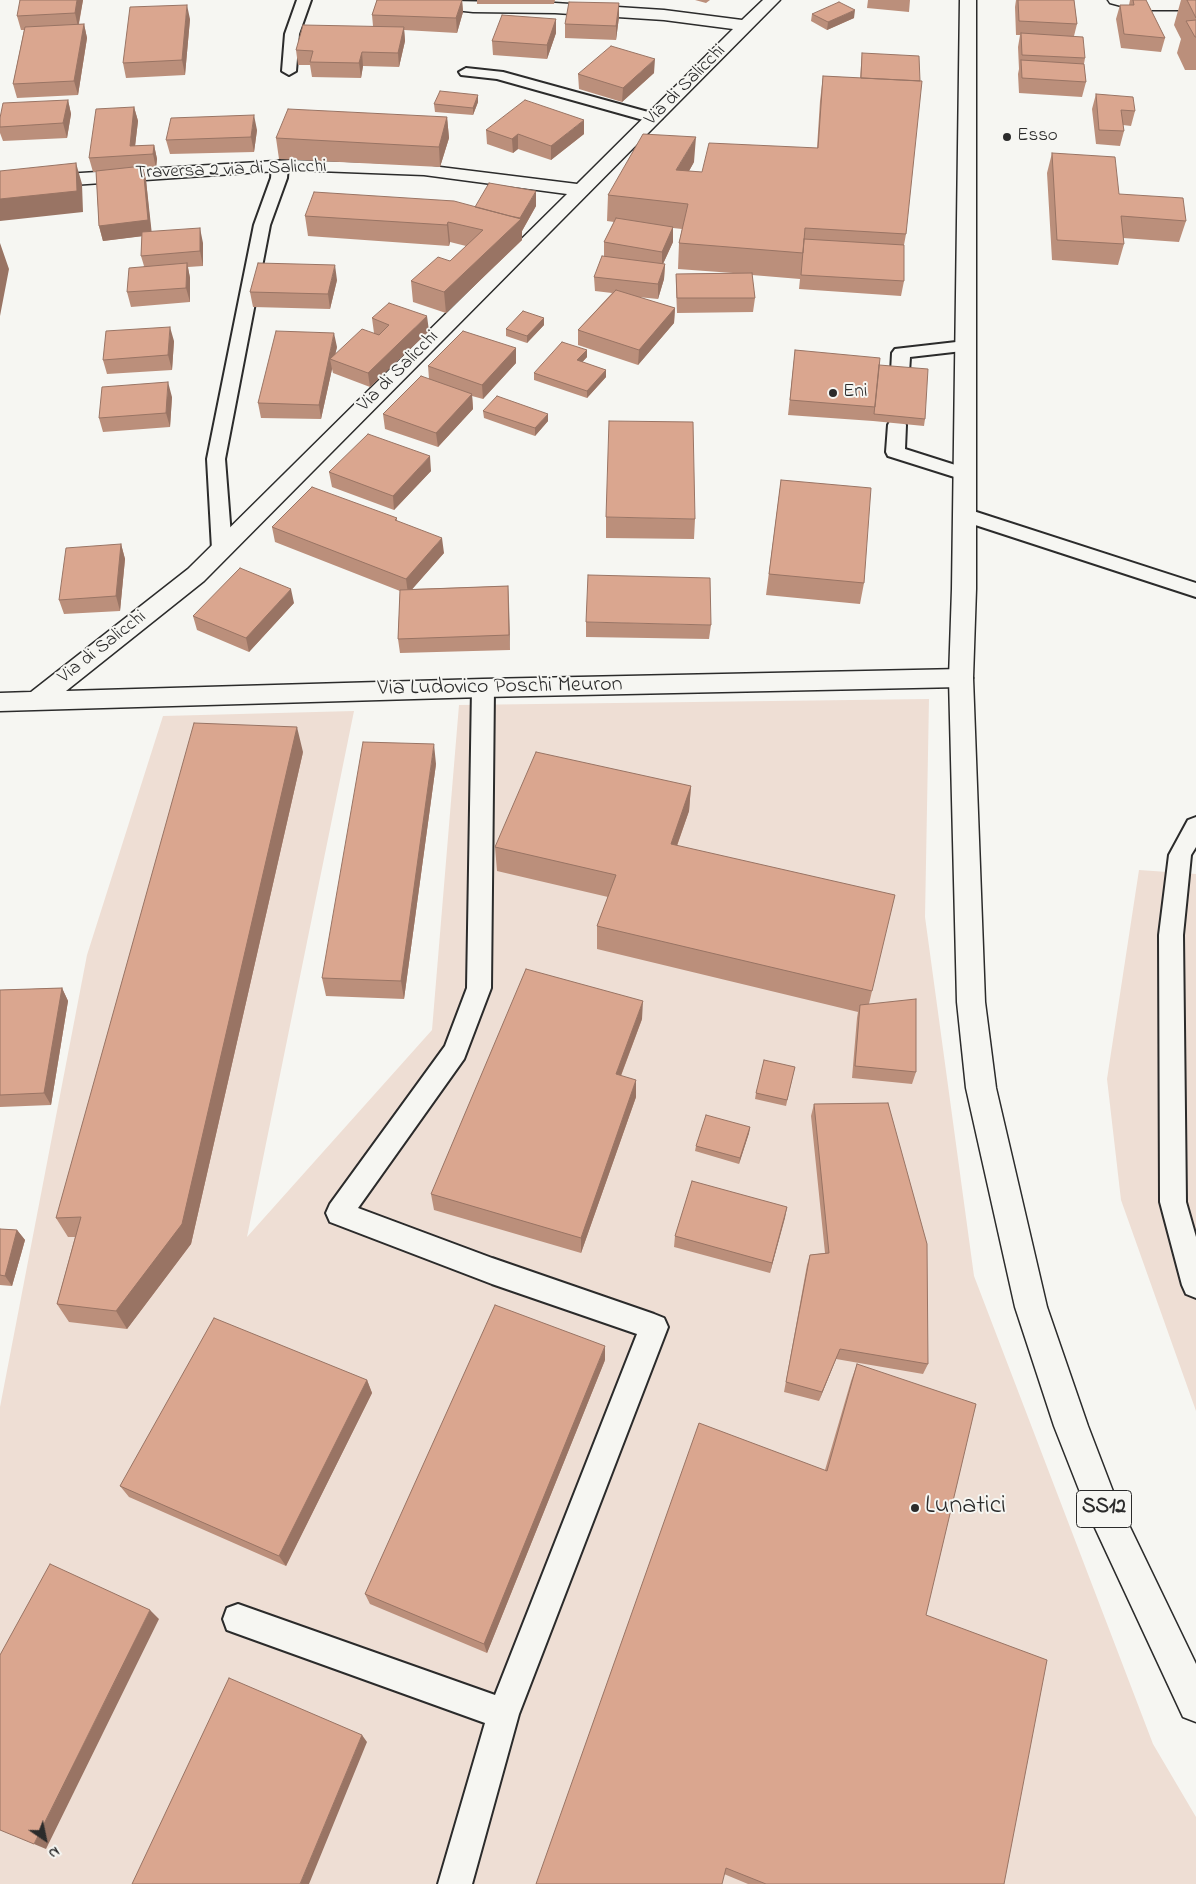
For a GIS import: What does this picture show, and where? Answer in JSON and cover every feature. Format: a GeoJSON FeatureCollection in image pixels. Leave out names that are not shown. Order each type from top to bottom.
{"type":"FeatureCollection","features":[{"type":"Feature","properties":{"kind":"street"},"geometry":{"type":"LineString","coordinates":[[408,0],[473,7],[555,8],[664,15],[746,26]]}},
{"type":"Feature","properties":{"kind":"street","name":"Via di Salicchi"},"geometry":{"type":"LineString","coordinates":[[0,702],[38,700],[196,575],[772,0]]}},
{"type":"Feature","properties":{"kind":"street"},"geometry":{"type":"LineString","coordinates":[[961,678],[968,0]]}},
{"type":"Feature","properties":{"kind":"street"},"geometry":{"type":"LineString","coordinates":[[1116,0],[1136,5],[1196,5]]}},
{"type":"Feature","properties":{"kind":"street","name":"Traversa 2 via di Salicchi"},"geometry":{"type":"LineString","coordinates":[[0,184],[280,166],[424,170],[582,190]]}},
{"type":"Feature","properties":{"kind":"street","name":"Via Ludovico Poschi Meuron"},"geometry":{"type":"LineString","coordinates":[[38,700],[961,678]]}},
{"type":"Feature","properties":{"kind":"street","name":"SS12"},"geometry":{"type":"LineString","coordinates":[[961,678],[969,955],[973,1021],[981,1088],[1031,1307],[1071,1426],[1101,1503],[1196,1704]]}},
{"type":"Feature","properties":{"kind":"lane"},"geometry":{"type":"LineString","coordinates":[[289,71],[292,34],[304,0]]}},
{"type":"Feature","properties":{"kind":"lane"},"geometry":{"type":"LineString","coordinates":[[466,72],[498,75],[654,118]]}},
{"type":"Feature","properties":{"kind":"lane"},"geometry":{"type":"LineString","coordinates":[[222,549],[216,459],[262,225],[279,178],[280,166]]}},
{"type":"Feature","properties":{"kind":"lane"},"geometry":{"type":"LineString","coordinates":[[900,373],[901,353],[965,346]]}},
{"type":"Feature","properties":{"kind":"lane"},"geometry":{"type":"LineString","coordinates":[[897,425],[895,452],[964,474]]}},
{"type":"Feature","properties":{"kind":"lane"},"geometry":{"type":"LineString","coordinates":[[964,514],[1196,590]]}},
{"type":"Feature","properties":{"kind":"lane"},"geometry":{"type":"LineString","coordinates":[[455,1884],[503,1714],[654,1327],[492,1271],[339,1213],[455,1051],[479,988],[483,688]]}},
{"type":"Feature","properties":{"kind":"lane"},"geometry":{"type":"LineString","coordinates":[[1196,826],[1180,855],[1171,935],[1173,1202],[1196,1285]]}},
{"type":"Feature","properties":{"kind":"lane"},"geometry":{"type":"LineString","coordinates":[[238,1619],[503,1714]]}},
{"type":"Feature","properties":{"kind":"shaded area"},"geometry":{"type":"Polygon","coordinates":[[[929,699],[925,917],[974,1276],[1153,1744],[1196,1817],[1196,1884],[0,1884],[0,1407],[87,955],[163,716],[354,711],[247,1237],[432,1030],[459,705],[929,699]]]}},
{"type":"Feature","properties":{"kind":"shaded area"},"geometry":{"type":"Polygon","coordinates":[[[1139,870],[1196,874],[1196,1411],[1121,1200],[1107,1079],[1139,870]]]}},
{"type":"Feature","properties":{"kind":"building"},"geometry":{"type":"Polygon","coordinates":[[[20,0],[77,0],[75,13],[17,16],[20,0]]]}},
{"type":"Feature","properties":{"kind":"building"},"geometry":{"type":"Polygon","coordinates":[[[377,0],[462,0],[456,18],[372,15],[377,0]]]}},
{"type":"Feature","properties":{"kind":"building"},"geometry":{"type":"Polygon","coordinates":[[[1018,0],[1074,0],[1077,24],[1019,21],[1018,0]]]}},
{"type":"Feature","properties":{"kind":"building"},"geometry":{"type":"Polygon","coordinates":[[[1133,0],[1146,0],[1165,38],[1124,34],[1120,5],[1134,5],[1133,0]]]}},
{"type":"Feature","properties":{"kind":"building"},"geometry":{"type":"Polygon","coordinates":[[[1187,0],[1196,0],[1196,18],[1187,0]]]}},
{"type":"Feature","properties":{"kind":"building"},"geometry":{"type":"Polygon","coordinates":[[[569,2],[619,3],[616,26],[565,24],[569,2]]]}},
{"type":"Feature","properties":{"kind":"building"},"geometry":{"type":"Polygon","coordinates":[[[839,2],[855,10],[828,22],[812,14],[839,2]]]}},
{"type":"Feature","properties":{"kind":"building"},"geometry":{"type":"Polygon","coordinates":[[[187,5],[182,60],[123,63],[130,7],[187,5]]]}},
{"type":"Feature","properties":{"kind":"building"},"geometry":{"type":"Polygon","coordinates":[[[502,15],[556,19],[547,45],[492,41],[502,15]]]}},
{"type":"Feature","properties":{"kind":"building"},"geometry":{"type":"Polygon","coordinates":[[[1196,20],[1196,37],[1195,37],[1186,21],[1196,20]]]}},
{"type":"Feature","properties":{"kind":"building"},"geometry":{"type":"Polygon","coordinates":[[[84,24],[74,81],[13,84],[25,27],[84,24]]]}},
{"type":"Feature","properties":{"kind":"building"},"geometry":{"type":"Polygon","coordinates":[[[303,25],[404,27],[398,53],[362,52],[359,63],[310,62],[313,51],[296,50],[303,25]]]}},
{"type":"Feature","properties":{"kind":"building"},"geometry":{"type":"Polygon","coordinates":[[[1021,33],[1083,37],[1085,58],[1022,55],[1021,33]]]}},
{"type":"Feature","properties":{"kind":"building"},"geometry":{"type":"Polygon","coordinates":[[[611,46],[655,59],[623,88],[578,74],[611,46]]]}},
{"type":"Feature","properties":{"kind":"building"},"geometry":{"type":"Polygon","coordinates":[[[862,53],[919,56],[920,81],[861,78],[862,53]]]}},
{"type":"Feature","properties":{"kind":"building"},"geometry":{"type":"Polygon","coordinates":[[[1021,60],[1084,64],[1086,82],[1022,78],[1021,60]]]}},
{"type":"Feature","properties":{"kind":"building"},"geometry":{"type":"Polygon","coordinates":[[[823,76],[922,81],[906,234],[805,228],[803,253],[679,243],[688,204],[608,195],[643,134],[696,137],[676,170],[702,172],[709,143],[818,148],[823,76]]]}},
{"type":"Feature","properties":{"kind":"building"},"geometry":{"type":"Polygon","coordinates":[[[440,91],[478,95],[473,108],[434,104],[440,91]]]}},
{"type":"Feature","properties":{"kind":"building"},"geometry":{"type":"Polygon","coordinates":[[[1096,94],[1133,97],[1135,111],[1121,110],[1124,131],[1099,130],[1096,94]]]}},
{"type":"Feature","properties":{"kind":"building"},"geometry":{"type":"Polygon","coordinates":[[[68,100],[63,123],[0,127],[3,103],[68,100]]]}},
{"type":"Feature","properties":{"kind":"building"},"geometry":{"type":"Polygon","coordinates":[[[525,100],[584,120],[551,146],[518,134],[512,139],[486,130],[525,100]]]}},
{"type":"Feature","properties":{"kind":"building"},"geometry":{"type":"Polygon","coordinates":[[[134,107],[130,146],[154,145],[153,154],[89,158],[96,109],[134,107]]]}},
{"type":"Feature","properties":{"kind":"building"},"geometry":{"type":"Polygon","coordinates":[[[288,109],[447,117],[439,147],[276,138],[288,109]]]}},
{"type":"Feature","properties":{"kind":"building"},"geometry":{"type":"Polygon","coordinates":[[[254,115],[251,137],[166,140],[171,118],[254,115]]]}},
{"type":"Feature","properties":{"kind":"building"},"geometry":{"type":"Polygon","coordinates":[[[1052,153],[1115,157],[1119,194],[1183,198],[1186,221],[1121,216],[1124,244],[1057,240],[1052,153]]]}},
{"type":"Feature","properties":{"kind":"building"},"geometry":{"type":"Polygon","coordinates":[[[76,163],[77,191],[0,199],[0,171],[76,163]]]}},
{"type":"Feature","properties":{"kind":"building"},"geometry":{"type":"Polygon","coordinates":[[[143,166],[148,220],[99,226],[96,171],[143,166]]]}},
{"type":"Feature","properties":{"kind":"building"},"geometry":{"type":"Polygon","coordinates":[[[489,183],[536,191],[520,218],[475,207],[489,183]]]}},
{"type":"Feature","properties":{"kind":"building"},"geometry":{"type":"Polygon","coordinates":[[[314,192],[454,201],[521,219],[444,292],[411,281],[438,257],[450,261],[483,230],[448,222],[447,225],[305,216],[314,192]]]}},
{"type":"Feature","properties":{"kind":"building"},"geometry":{"type":"Polygon","coordinates":[[[616,218],[673,227],[662,252],[604,242],[616,218]]]}},
{"type":"Feature","properties":{"kind":"building"},"geometry":{"type":"Polygon","coordinates":[[[200,228],[200,251],[141,256],[142,232],[200,228]]]}},
{"type":"Feature","properties":{"kind":"building"},"geometry":{"type":"Polygon","coordinates":[[[804,239],[904,245],[904,281],[801,275],[804,239]]]}},
{"type":"Feature","properties":{"kind":"building"},"geometry":{"type":"Polygon","coordinates":[[[602,256],[665,264],[658,284],[594,277],[602,256]]]}},
{"type":"Feature","properties":{"kind":"building"},"geometry":{"type":"Polygon","coordinates":[[[187,263],[186,288],[127,292],[129,268],[187,263]]]}},
{"type":"Feature","properties":{"kind":"building"},"geometry":{"type":"Polygon","coordinates":[[[258,263],[335,265],[328,294],[250,292],[258,263]]]}},
{"type":"Feature","properties":{"kind":"building"},"geometry":{"type":"Polygon","coordinates":[[[752,273],[755,298],[677,298],[676,274],[752,273]]]}},
{"type":"Feature","properties":{"kind":"building"},"geometry":{"type":"Polygon","coordinates":[[[616,290],[675,308],[639,350],[578,330],[616,290]]]}},
{"type":"Feature","properties":{"kind":"building"},"geometry":{"type":"Polygon","coordinates":[[[389,303],[427,316],[368,373],[330,359],[362,329],[379,335],[389,325],[372,318],[389,303]]]}},
{"type":"Feature","properties":{"kind":"building"},"geometry":{"type":"Polygon","coordinates":[[[523,311],[544,318],[527,336],[506,329],[523,311]]]}},
{"type":"Feature","properties":{"kind":"building"},"geometry":{"type":"Polygon","coordinates":[[[170,327],[168,355],[103,360],[106,331],[170,327]]]}},
{"type":"Feature","properties":{"kind":"building"},"geometry":{"type":"Polygon","coordinates":[[[276,331],[334,333],[319,405],[258,403],[276,331]]]}},
{"type":"Feature","properties":{"kind":"building"},"geometry":{"type":"Polygon","coordinates":[[[463,331],[516,348],[482,385],[428,366],[463,331]]]}},
{"type":"Feature","properties":{"kind":"building"},"geometry":{"type":"Polygon","coordinates":[[[562,342],[587,350],[577,360],[606,370],[587,391],[534,373],[562,342]]]}},
{"type":"Feature","properties":{"kind":"building","name":"Eni"},"geometry":{"type":"Polygon","coordinates":[[[795,350],[880,358],[875,407],[790,400],[795,350]]]}},
{"type":"Feature","properties":{"kind":"building"},"geometry":{"type":"Polygon","coordinates":[[[879,365],[928,369],[925,419],[874,414],[879,365]]]}},
{"type":"Feature","properties":{"kind":"building"},"geometry":{"type":"Polygon","coordinates":[[[421,376],[472,394],[436,433],[383,414],[421,376]]]}},
{"type":"Feature","properties":{"kind":"building"},"geometry":{"type":"Polygon","coordinates":[[[168,382],[166,413],[99,418],[102,387],[168,382]]]}},
{"type":"Feature","properties":{"kind":"building"},"geometry":{"type":"Polygon","coordinates":[[[497,396],[548,414],[535,428],[483,411],[497,396]]]}},
{"type":"Feature","properties":{"kind":"building"},"geometry":{"type":"Polygon","coordinates":[[[609,421],[693,422],[695,519],[606,517],[609,421]]]}},
{"type":"Feature","properties":{"kind":"building"},"geometry":{"type":"Polygon","coordinates":[[[368,434],[430,456],[393,496],[329,472],[368,434]]]}},
{"type":"Feature","properties":{"kind":"building"},"geometry":{"type":"Polygon","coordinates":[[[781,480],[871,488],[864,583],[769,574],[781,480]]]}},
{"type":"Feature","properties":{"kind":"building"},"geometry":{"type":"Polygon","coordinates":[[[312,487],[397,518],[395,520],[442,538],[406,579],[272,527],[312,487]]]}},
{"type":"Feature","properties":{"kind":"building"},"geometry":{"type":"Polygon","coordinates":[[[121,544],[116,596],[59,600],[66,548],[121,544]]]}},
{"type":"Feature","properties":{"kind":"building"},"geometry":{"type":"Polygon","coordinates":[[[240,568],[291,589],[246,638],[193,616],[240,568]]]}},
{"type":"Feature","properties":{"kind":"building"},"geometry":{"type":"Polygon","coordinates":[[[588,575],[710,578],[711,625],[586,622],[588,575]]]}},
{"type":"Feature","properties":{"kind":"building"},"geometry":{"type":"Polygon","coordinates":[[[508,586],[509,635],[398,639],[400,590],[508,586]]]}},
{"type":"Feature","properties":{"kind":"building"},"geometry":{"type":"Polygon","coordinates":[[[194,723],[297,727],[182,1224],[116,1311],[57,1304],[81,1217],[56,1218],[194,723]]]}},
{"type":"Feature","properties":{"kind":"building"},"geometry":{"type":"Polygon","coordinates":[[[363,742],[434,744],[401,981],[322,978],[363,742]]]}},
{"type":"Feature","properties":{"kind":"building"},"geometry":{"type":"Polygon","coordinates":[[[536,752],[691,786],[671,844],[895,895],[872,991],[597,926],[616,875],[495,847],[536,752]]]}},
{"type":"Feature","properties":{"kind":"building"},"geometry":{"type":"Polygon","coordinates":[[[526,969],[643,1001],[616,1074],[636,1080],[581,1238],[431,1194],[526,969]]]}},
{"type":"Feature","properties":{"kind":"building"},"geometry":{"type":"Polygon","coordinates":[[[62,988],[44,1093],[0,1095],[0,990],[62,988]]]}},
{"type":"Feature","properties":{"kind":"building"},"geometry":{"type":"Polygon","coordinates":[[[916,999],[916,1072],[855,1066],[860,1005],[916,999]]]}},
{"type":"Feature","properties":{"kind":"building"},"geometry":{"type":"Polygon","coordinates":[[[764,1060],[795,1067],[787,1100],[756,1093],[764,1060]]]}},
{"type":"Feature","properties":{"kind":"building"},"geometry":{"type":"Polygon","coordinates":[[[888,1103],[927,1244],[928,1364],[840,1349],[822,1392],[786,1382],[810,1255],[829,1253],[814,1104],[888,1103]]]}},
{"type":"Feature","properties":{"kind":"building"},"geometry":{"type":"Polygon","coordinates":[[[706,1115],[750,1127],[740,1158],[696,1146],[706,1115]]]}},
{"type":"Feature","properties":{"kind":"building"},"geometry":{"type":"Polygon","coordinates":[[[692,1181],[787,1207],[772,1263],[675,1236],[692,1181]]]}},
{"type":"Feature","properties":{"kind":"building"},"geometry":{"type":"Polygon","coordinates":[[[0,1229],[17,1230],[5,1276],[0,1275],[0,1229]]]}},
{"type":"Feature","properties":{"kind":"building"},"geometry":{"type":"Polygon","coordinates":[[[495,1305],[605,1346],[484,1644],[365,1594],[495,1305]]]}},
{"type":"Feature","properties":{"kind":"building"},"geometry":{"type":"Polygon","coordinates":[[[214,1318],[367,1380],[279,1556],[120,1486],[214,1318]]]}},
{"type":"Feature","properties":{"kind":"building"},"geometry":{"type":"Polygon","coordinates":[[[857,1364],[976,1404],[926,1615],[1047,1660],[1004,1884],[766,1884],[726,1868],[722,1884],[536,1884],[699,1423],[827,1471],[857,1364]]]}},
{"type":"Feature","properties":{"kind":"building"},"geometry":{"type":"Polygon","coordinates":[[[50,1564],[150,1610],[34,1844],[0,1830],[0,1655],[50,1564]]]}},
{"type":"Feature","properties":{"kind":"building"},"geometry":{"type":"Polygon","coordinates":[[[229,1678],[362,1735],[300,1884],[132,1884],[229,1678]]]}},
{"type":"Feature","properties":{"kind":"place","name":"Esso"},"geometry":{"type":"Point","coordinates":[1007,137]}},
{"type":"Feature","properties":{"kind":"place","name":"Eni"},"geometry":{"type":"Point","coordinates":[833,393]}},
{"type":"Feature","properties":{"kind":"place","name":"Lunatici"},"geometry":{"type":"Point","coordinates":[915,1508]}}]}
